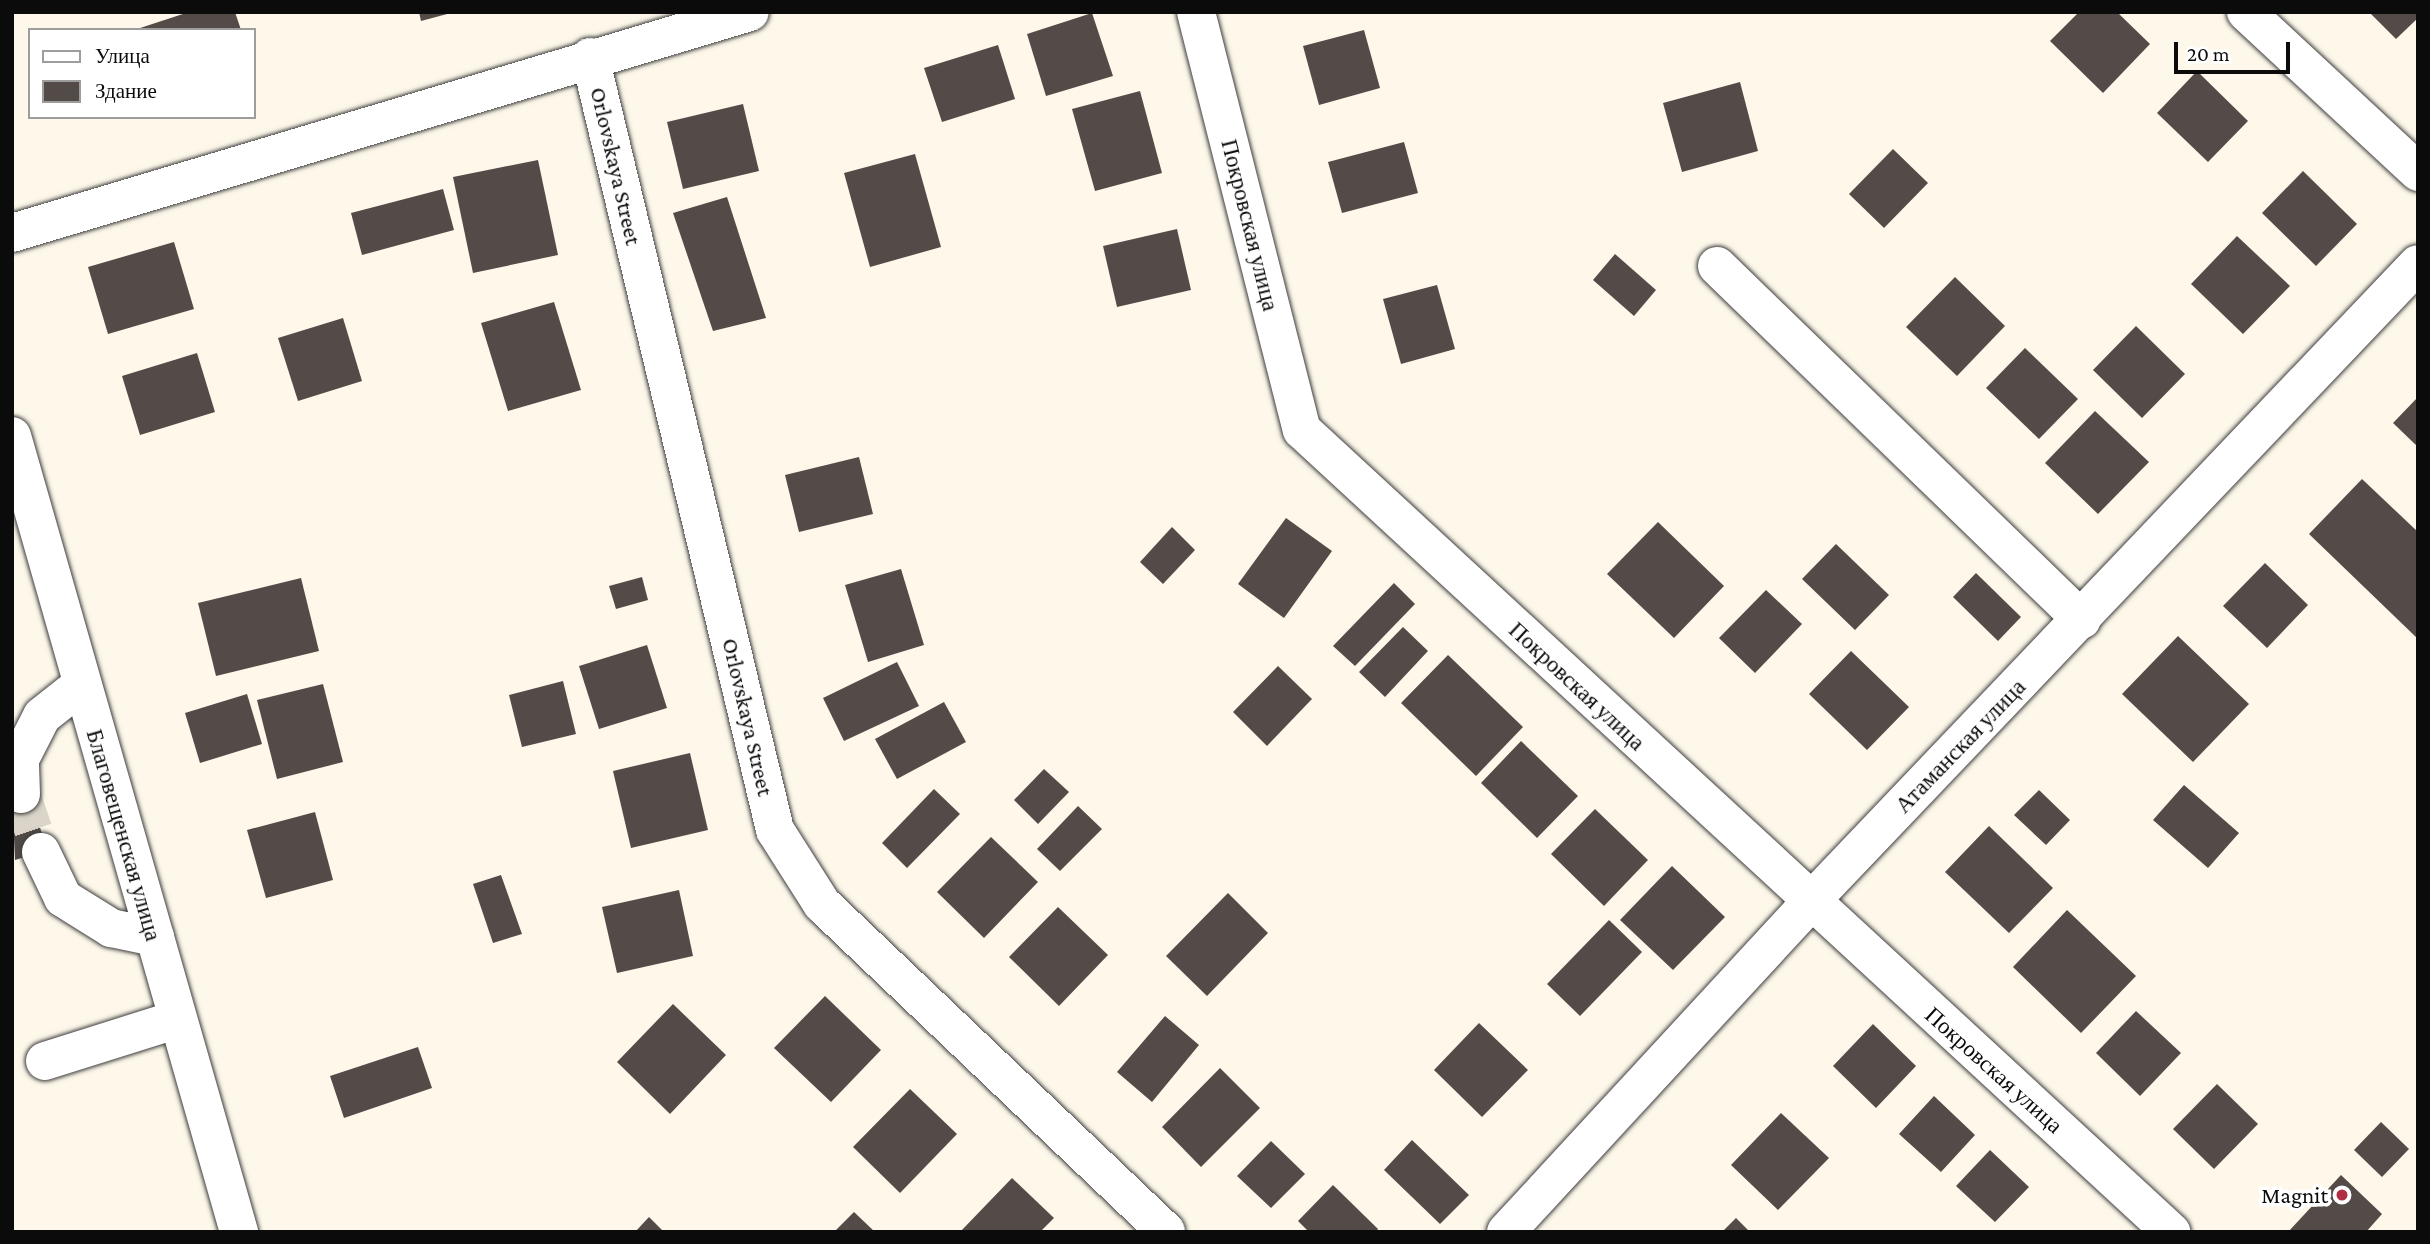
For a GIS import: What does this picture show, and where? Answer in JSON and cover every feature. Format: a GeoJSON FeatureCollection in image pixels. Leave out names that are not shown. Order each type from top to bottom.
{"type":"FeatureCollection","features":[{"type":"Feature","properties":{"kind":"street"},"geometry":{"type":"LineString","coordinates":[[12,233],[590,57],[750,12]]}},
{"type":"Feature","properties":{"kind":"street","name":"Покровская улица"},"geometry":{"type":"LineString","coordinates":[[1196,12],[1301,430],[2171,1232]]}},
{"type":"Feature","properties":{"kind":"street"},"geometry":{"type":"LineString","coordinates":[[2246,12],[2418,172]]}},
{"type":"Feature","properties":{"kind":"street","name":"Orlovskaya Street"},"geometry":{"type":"LineString","coordinates":[[590,57],[775,830],[822,904],[1166,1232]]}},
{"type":"Feature","properties":{"kind":"street","name":"Атаманская улица"},"geometry":{"type":"LineString","coordinates":[[1506,1232],[1810,902],[2082,620],[2418,264]]}},
{"type":"Feature","properties":{"kind":"street"},"geometry":{"type":"LineString","coordinates":[[1717,266],[2082,620]]}},
{"type":"Feature","properties":{"kind":"street","name":"Благовещенская улица"},"geometry":{"type":"LineString","coordinates":[[12,436],[80,686],[155,937],[175,1020],[239,1232]]}},
{"type":"Feature","properties":{"kind":"street"},"geometry":{"type":"LineString","coordinates":[[21,794],[20,759],[42,716],[80,686]]}},
{"type":"Feature","properties":{"kind":"street"},"geometry":{"type":"LineString","coordinates":[[41,852],[63,898],[111,928],[155,937]]}},
{"type":"Feature","properties":{"kind":"street"},"geometry":{"type":"LineString","coordinates":[[45,1061],[175,1020]]}},
{"type":"Feature","properties":{"kind":"building"},"geometry":{"type":"Polygon","coordinates":[[[189,12],[235,12],[240,28],[140,28],[189,12]]]}},
{"type":"Feature","properties":{"kind":"building"},"geometry":{"type":"Polygon","coordinates":[[[419,12],[451,12],[451,13],[421,21],[419,12]]]}},
{"type":"Feature","properties":{"kind":"building"},"geometry":{"type":"Polygon","coordinates":[[[2079,12],[2117,12],[2150,44],[2103,93],[2050,41],[2079,12]]]}},
{"type":"Feature","properties":{"kind":"building"},"geometry":{"type":"Polygon","coordinates":[[[2369,12],[2418,12],[2418,18],[2396,39],[2369,12]]]}},
{"type":"Feature","properties":{"kind":"building"},"geometry":{"type":"Polygon","coordinates":[[[1092,13],[1113,76],[1046,96],[1027,34],[1092,13]]]}},
{"type":"Feature","properties":{"kind":"building"},"geometry":{"type":"Polygon","coordinates":[[[1364,30],[1380,88],[1319,105],[1303,46],[1364,30]]]}},
{"type":"Feature","properties":{"kind":"building"},"geometry":{"type":"Polygon","coordinates":[[[998,45],[1015,99],[942,122],[924,68],[998,45]]]}},
{"type":"Feature","properties":{"kind":"building"},"geometry":{"type":"Polygon","coordinates":[[[2197,71],[2248,121],[2208,162],[2157,113],[2197,71]]]}},
{"type":"Feature","properties":{"kind":"building"},"geometry":{"type":"Polygon","coordinates":[[[1740,82],[1758,151],[1682,172],[1663,103],[1740,82]]]}},
{"type":"Feature","properties":{"kind":"building"},"geometry":{"type":"Polygon","coordinates":[[[1140,91],[1162,173],[1095,191],[1072,109],[1140,91]]]}},
{"type":"Feature","properties":{"kind":"building"},"geometry":{"type":"Polygon","coordinates":[[[743,104],[759,171],[683,189],[667,122],[743,104]]]}},
{"type":"Feature","properties":{"kind":"building"},"geometry":{"type":"Polygon","coordinates":[[[1404,142],[1418,193],[1342,213],[1328,162],[1404,142]]]}},
{"type":"Feature","properties":{"kind":"building"},"geometry":{"type":"Polygon","coordinates":[[[1893,149],[1928,183],[1884,228],[1849,194],[1893,149]]]}},
{"type":"Feature","properties":{"kind":"building"},"geometry":{"type":"Polygon","coordinates":[[[915,154],[941,247],[870,267],[844,173],[915,154]]]}},
{"type":"Feature","properties":{"kind":"building"},"geometry":{"type":"Polygon","coordinates":[[[538,160],[558,255],[473,273],[453,177],[538,160]]]}},
{"type":"Feature","properties":{"kind":"building"},"geometry":{"type":"Polygon","coordinates":[[[2303,171],[2357,224],[2316,266],[2262,213],[2303,171]]]}},
{"type":"Feature","properties":{"kind":"building"},"geometry":{"type":"Polygon","coordinates":[[[443,189],[454,230],[362,255],[351,213],[443,189]]]}},
{"type":"Feature","properties":{"kind":"building"},"geometry":{"type":"Polygon","coordinates":[[[727,197],[766,318],[713,331],[673,213],[727,197]]]}},
{"type":"Feature","properties":{"kind":"building"},"geometry":{"type":"Polygon","coordinates":[[[1177,229],[1191,290],[1117,307],[1103,246],[1177,229]]]}},
{"type":"Feature","properties":{"kind":"building"},"geometry":{"type":"Polygon","coordinates":[[[2237,236],[2290,286],[2243,334],[2191,284],[2237,236]]]}},
{"type":"Feature","properties":{"kind":"building"},"geometry":{"type":"Polygon","coordinates":[[[174,242],[194,309],[108,334],[88,267],[174,242]]]}},
{"type":"Feature","properties":{"kind":"building"},"geometry":{"type":"Polygon","coordinates":[[[1615,254],[1656,290],[1634,316],[1593,280],[1615,254]]]}},
{"type":"Feature","properties":{"kind":"building"},"geometry":{"type":"Polygon","coordinates":[[[1955,277],[2005,326],[1957,376],[1906,327],[1955,277]]]}},
{"type":"Feature","properties":{"kind":"building"},"geometry":{"type":"Polygon","coordinates":[[[1437,285],[1455,349],[1401,364],[1383,299],[1437,285]]]}},
{"type":"Feature","properties":{"kind":"building"},"geometry":{"type":"Polygon","coordinates":[[[554,302],[581,390],[508,411],[481,323],[554,302]]]}},
{"type":"Feature","properties":{"kind":"building"},"geometry":{"type":"Polygon","coordinates":[[[343,318],[362,381],[298,401],[278,338],[343,318]]]}},
{"type":"Feature","properties":{"kind":"building"},"geometry":{"type":"Polygon","coordinates":[[[2136,326],[2185,374],[2142,418],[2093,370],[2136,326]]]}},
{"type":"Feature","properties":{"kind":"building"},"geometry":{"type":"Polygon","coordinates":[[[2025,348],[2078,399],[2039,439],[1986,388],[2025,348]]]}},
{"type":"Feature","properties":{"kind":"building"},"geometry":{"type":"Polygon","coordinates":[[[197,353],[215,412],[140,435],[122,376],[197,353]]]}},
{"type":"Feature","properties":{"kind":"building"},"geometry":{"type":"Polygon","coordinates":[[[2418,397],[2418,447],[2393,423],[2418,397]]]}},
{"type":"Feature","properties":{"kind":"building"},"geometry":{"type":"Polygon","coordinates":[[[2095,411],[2149,462],[2098,514],[2045,463],[2095,411]]]}},
{"type":"Feature","properties":{"kind":"building"},"geometry":{"type":"Polygon","coordinates":[[[859,457],[873,514],[799,532],[785,475],[859,457]]]}},
{"type":"Feature","properties":{"kind":"building"},"geometry":{"type":"Polygon","coordinates":[[[2362,479],[2418,532],[2418,639],[2309,534],[2362,479]]]}},
{"type":"Feature","properties":{"kind":"building"},"geometry":{"type":"Polygon","coordinates":[[[1286,518],[1332,551],[1284,618],[1238,584],[1286,518]]]}},
{"type":"Feature","properties":{"kind":"building"},"geometry":{"type":"Polygon","coordinates":[[[1658,522],[1724,586],[1674,638],[1607,574],[1658,522]]]}},
{"type":"Feature","properties":{"kind":"building"},"geometry":{"type":"Polygon","coordinates":[[[1172,527],[1195,550],[1163,584],[1140,562],[1172,527]]]}},
{"type":"Feature","properties":{"kind":"building"},"geometry":{"type":"Polygon","coordinates":[[[1836,544],[1889,595],[1855,630],[1802,579],[1836,544]]]}},
{"type":"Feature","properties":{"kind":"building"},"geometry":{"type":"Polygon","coordinates":[[[2265,563],[2308,605],[2267,648],[2223,606],[2265,563]]]}},
{"type":"Feature","properties":{"kind":"building"},"geometry":{"type":"Polygon","coordinates":[[[901,569],[924,645],[868,662],[845,585],[901,569]]]}},
{"type":"Feature","properties":{"kind":"building"},"geometry":{"type":"Polygon","coordinates":[[[1976,573],[2021,617],[1998,641],[1953,597],[1976,573]]]}},
{"type":"Feature","properties":{"kind":"building"},"geometry":{"type":"Polygon","coordinates":[[[642,577],[648,600],[616,609],[609,586],[642,577]]]}},
{"type":"Feature","properties":{"kind":"building"},"geometry":{"type":"Polygon","coordinates":[[[301,578],[319,651],[216,676],[198,603],[301,578]]]}},
{"type":"Feature","properties":{"kind":"building"},"geometry":{"type":"Polygon","coordinates":[[[1394,583],[1415,604],[1355,666],[1333,646],[1394,583]]]}},
{"type":"Feature","properties":{"kind":"building"},"geometry":{"type":"Polygon","coordinates":[[[1766,590],[1802,624],[1755,673],[1719,638],[1766,590]]]}},
{"type":"Feature","properties":{"kind":"building"},"geometry":{"type":"Polygon","coordinates":[[[1403,627],[1428,651],[1385,697],[1359,672],[1403,627]]]}},
{"type":"Feature","properties":{"kind":"building"},"geometry":{"type":"Polygon","coordinates":[[[2178,636],[2249,704],[2193,762],[2122,694],[2178,636]]]}},
{"type":"Feature","properties":{"kind":"building"},"geometry":{"type":"Polygon","coordinates":[[[647,645],[667,708],[599,729],[579,666],[647,645]]]}},
{"type":"Feature","properties":{"kind":"building"},"geometry":{"type":"Polygon","coordinates":[[[1851,651],[1909,707],[1867,750],[1809,694],[1851,651]]]}},
{"type":"Feature","properties":{"kind":"building"},"geometry":{"type":"Polygon","coordinates":[[[1448,655],[1523,727],[1476,776],[1401,703],[1448,655]]]}},
{"type":"Feature","properties":{"kind":"building"},"geometry":{"type":"Polygon","coordinates":[[[897,662],[919,706],[844,741],[823,698],[897,662]]]}},
{"type":"Feature","properties":{"kind":"building"},"geometry":{"type":"Polygon","coordinates":[[[1278,666],[1312,699],[1267,746],[1233,712],[1278,666]]]}},
{"type":"Feature","properties":{"kind":"building"},"geometry":{"type":"Polygon","coordinates":[[[563,681],[576,734],[522,747],[509,695],[563,681]]]}},
{"type":"Feature","properties":{"kind":"building"},"geometry":{"type":"Polygon","coordinates":[[[323,684],[343,762],[277,779],[257,700],[323,684]]]}},
{"type":"Feature","properties":{"kind":"building"},"geometry":{"type":"Polygon","coordinates":[[[247,694],[262,744],[200,763],[185,713],[247,694]]]}},
{"type":"Feature","properties":{"kind":"building"},"geometry":{"type":"Polygon","coordinates":[[[944,702],[966,742],[897,779],[875,739],[944,702]]]}},
{"type":"Feature","properties":{"kind":"building"},"geometry":{"type":"Polygon","coordinates":[[[1521,741],[1578,796],[1537,838],[1481,783],[1521,741]]]}},
{"type":"Feature","properties":{"kind":"building"},"geometry":{"type":"Polygon","coordinates":[[[690,753],[708,830],[631,848],[613,771],[690,753]]]}},
{"type":"Feature","properties":{"kind":"building"},"geometry":{"type":"Polygon","coordinates":[[[1044,769],[1069,792],[1038,824],[1014,800],[1044,769]]]}},
{"type":"Feature","properties":{"kind":"building"},"geometry":{"type":"Polygon","coordinates":[[[2184,785],[2239,833],[2208,868],[2153,820],[2184,785]]]}},
{"type":"Feature","properties":{"kind":"building"},"geometry":{"type":"Polygon","coordinates":[[[934,789],[960,814],[907,868],[882,843],[934,789]]]}},
{"type":"Feature","properties":{"kind":"building"},"geometry":{"type":"Polygon","coordinates":[[[2039,790],[2070,820],[2046,845],[2014,815],[2039,790]]]}},
{"type":"Feature","properties":{"kind":"building"},"geometry":{"type":"Polygon","coordinates":[[[29,792],[47,850],[15,860],[12,797],[29,792]]]}},
{"type":"Feature","properties":{"kind":"building"},"geometry":{"type":"Polygon","coordinates":[[[1078,806],[1102,829],[1060,871],[1037,849],[1078,806]]]}},
{"type":"Feature","properties":{"kind":"building"},"geometry":{"type":"Polygon","coordinates":[[[1595,809],[1648,860],[1604,906],[1551,854],[1595,809]]]}},
{"type":"Feature","properties":{"kind":"building"},"geometry":{"type":"Polygon","coordinates":[[[315,812],[333,880],[266,898],[247,830],[315,812]]]}},
{"type":"Feature","properties":{"kind":"building"},"geometry":{"type":"Polygon","coordinates":[[[1989,826],[2053,888],[2009,933],[1945,872],[1989,826]]]}},
{"type":"Feature","properties":{"kind":"building"},"geometry":{"type":"Polygon","coordinates":[[[991,837],[1038,882],[984,938],[937,892],[991,837]]]}},
{"type":"Feature","properties":{"kind":"building"},"geometry":{"type":"Polygon","coordinates":[[[1672,866],[1725,917],[1673,970],[1620,920],[1672,866]]]}},
{"type":"Feature","properties":{"kind":"building"},"geometry":{"type":"Polygon","coordinates":[[[501,875],[522,934],[493,943],[473,884],[501,875]]]}},
{"type":"Feature","properties":{"kind":"building"},"geometry":{"type":"Polygon","coordinates":[[[679,890],[693,956],[617,973],[602,907],[679,890]]]}},
{"type":"Feature","properties":{"kind":"building"},"geometry":{"type":"Polygon","coordinates":[[[1228,893],[1268,933],[1207,996],[1166,956],[1228,893]]]}},
{"type":"Feature","properties":{"kind":"building"},"geometry":{"type":"Polygon","coordinates":[[[1058,907],[1108,955],[1059,1006],[1009,957],[1058,907]]]}},
{"type":"Feature","properties":{"kind":"building"},"geometry":{"type":"Polygon","coordinates":[[[2067,910],[2136,976],[2081,1033],[2013,967],[2067,910]]]}},
{"type":"Feature","properties":{"kind":"building"},"geometry":{"type":"Polygon","coordinates":[[[1609,920],[1642,952],[1580,1016],[1547,984],[1609,920]]]}},
{"type":"Feature","properties":{"kind":"building"},"geometry":{"type":"Polygon","coordinates":[[[825,996],[881,1050],[831,1102],[774,1048],[825,996]]]}},
{"type":"Feature","properties":{"kind":"building"},"geometry":{"type":"Polygon","coordinates":[[[673,1004],[726,1055],[670,1114],[617,1062],[673,1004]]]}},
{"type":"Feature","properties":{"kind":"building"},"geometry":{"type":"Polygon","coordinates":[[[2136,1011],[2181,1053],[2140,1096],[2096,1053],[2136,1011]]]}},
{"type":"Feature","properties":{"kind":"building"},"geometry":{"type":"Polygon","coordinates":[[[1165,1016],[1199,1045],[1152,1102],[1117,1072],[1165,1016]]]}},
{"type":"Feature","properties":{"kind":"building"},"geometry":{"type":"Polygon","coordinates":[[[1479,1023],[1528,1070],[1482,1117],[1434,1070],[1479,1023]]]}},
{"type":"Feature","properties":{"kind":"building"},"geometry":{"type":"Polygon","coordinates":[[[1873,1024],[1916,1066],[1876,1108],[1833,1066],[1873,1024]]]}},
{"type":"Feature","properties":{"kind":"building"},"geometry":{"type":"Polygon","coordinates":[[[418,1047],[432,1088],[344,1118],[330,1076],[418,1047]]]}},
{"type":"Feature","properties":{"kind":"building"},"geometry":{"type":"Polygon","coordinates":[[[1220,1068],[1260,1108],[1201,1167],[1162,1127],[1220,1068]]]}},
{"type":"Feature","properties":{"kind":"building"},"geometry":{"type":"Polygon","coordinates":[[[2217,1084],[2258,1124],[2214,1169],[2173,1129],[2217,1084]]]}},
{"type":"Feature","properties":{"kind":"building"},"geometry":{"type":"Polygon","coordinates":[[[910,1089],[957,1134],[900,1193],[853,1147],[910,1089]]]}},
{"type":"Feature","properties":{"kind":"building"},"geometry":{"type":"Polygon","coordinates":[[[1934,1096],[1975,1135],[1941,1172],[1899,1134],[1934,1096]]]}},
{"type":"Feature","properties":{"kind":"building"},"geometry":{"type":"Polygon","coordinates":[[[1781,1113],[1829,1158],[1778,1210],[1731,1165],[1781,1113]]]}},
{"type":"Feature","properties":{"kind":"building"},"geometry":{"type":"Polygon","coordinates":[[[2381,1122],[2409,1149],[2382,1177],[2354,1150],[2381,1122]]]}},
{"type":"Feature","properties":{"kind":"building"},"geometry":{"type":"Polygon","coordinates":[[[1412,1140],[1469,1195],[1440,1224],[1384,1170],[1412,1140]]]}},
{"type":"Feature","properties":{"kind":"building"},"geometry":{"type":"Polygon","coordinates":[[[1271,1141],[1305,1174],[1271,1208],[1237,1176],[1271,1141]]]}},
{"type":"Feature","properties":{"kind":"building"},"geometry":{"type":"Polygon","coordinates":[[[1990,1150],[2029,1187],[1995,1222],[1956,1186],[1990,1150]]]}},
{"type":"Feature","properties":{"kind":"building","name":"Magnit"},"geometry":{"type":"Polygon","coordinates":[[[2341,1175],[2382,1214],[2366,1232],[2288,1232],[2341,1175]]]}},
{"type":"Feature","properties":{"kind":"building"},"geometry":{"type":"Polygon","coordinates":[[[1012,1178],[1054,1218],[1040,1232],[960,1232],[1012,1178]]]}},
{"type":"Feature","properties":{"kind":"building"},"geometry":{"type":"Polygon","coordinates":[[[1333,1185],[1378,1229],[1376,1232],[1309,1232],[1298,1221],[1333,1185]]]}},
{"type":"Feature","properties":{"kind":"building"},"geometry":{"type":"Polygon","coordinates":[[[854,1212],[875,1232],[834,1232],[854,1212]]]}},
{"type":"Feature","properties":{"kind":"building"},"geometry":{"type":"Polygon","coordinates":[[[649,1217],[664,1232],[635,1232],[649,1217]]]}},
{"type":"Feature","properties":{"kind":"building"},"geometry":{"type":"Polygon","coordinates":[[[1736,1218],[1750,1232],[1722,1232],[1736,1218]]]}},
{"type":"Feature","properties":{"kind":"tunnel"},"geometry":{"type":"LineString","coordinates":[[21,794],[41,852]]}},
{"type":"Feature","properties":{"kind":"place","name":"Magnit"},"geometry":{"type":"Point","coordinates":[2342,1195]}}]}
